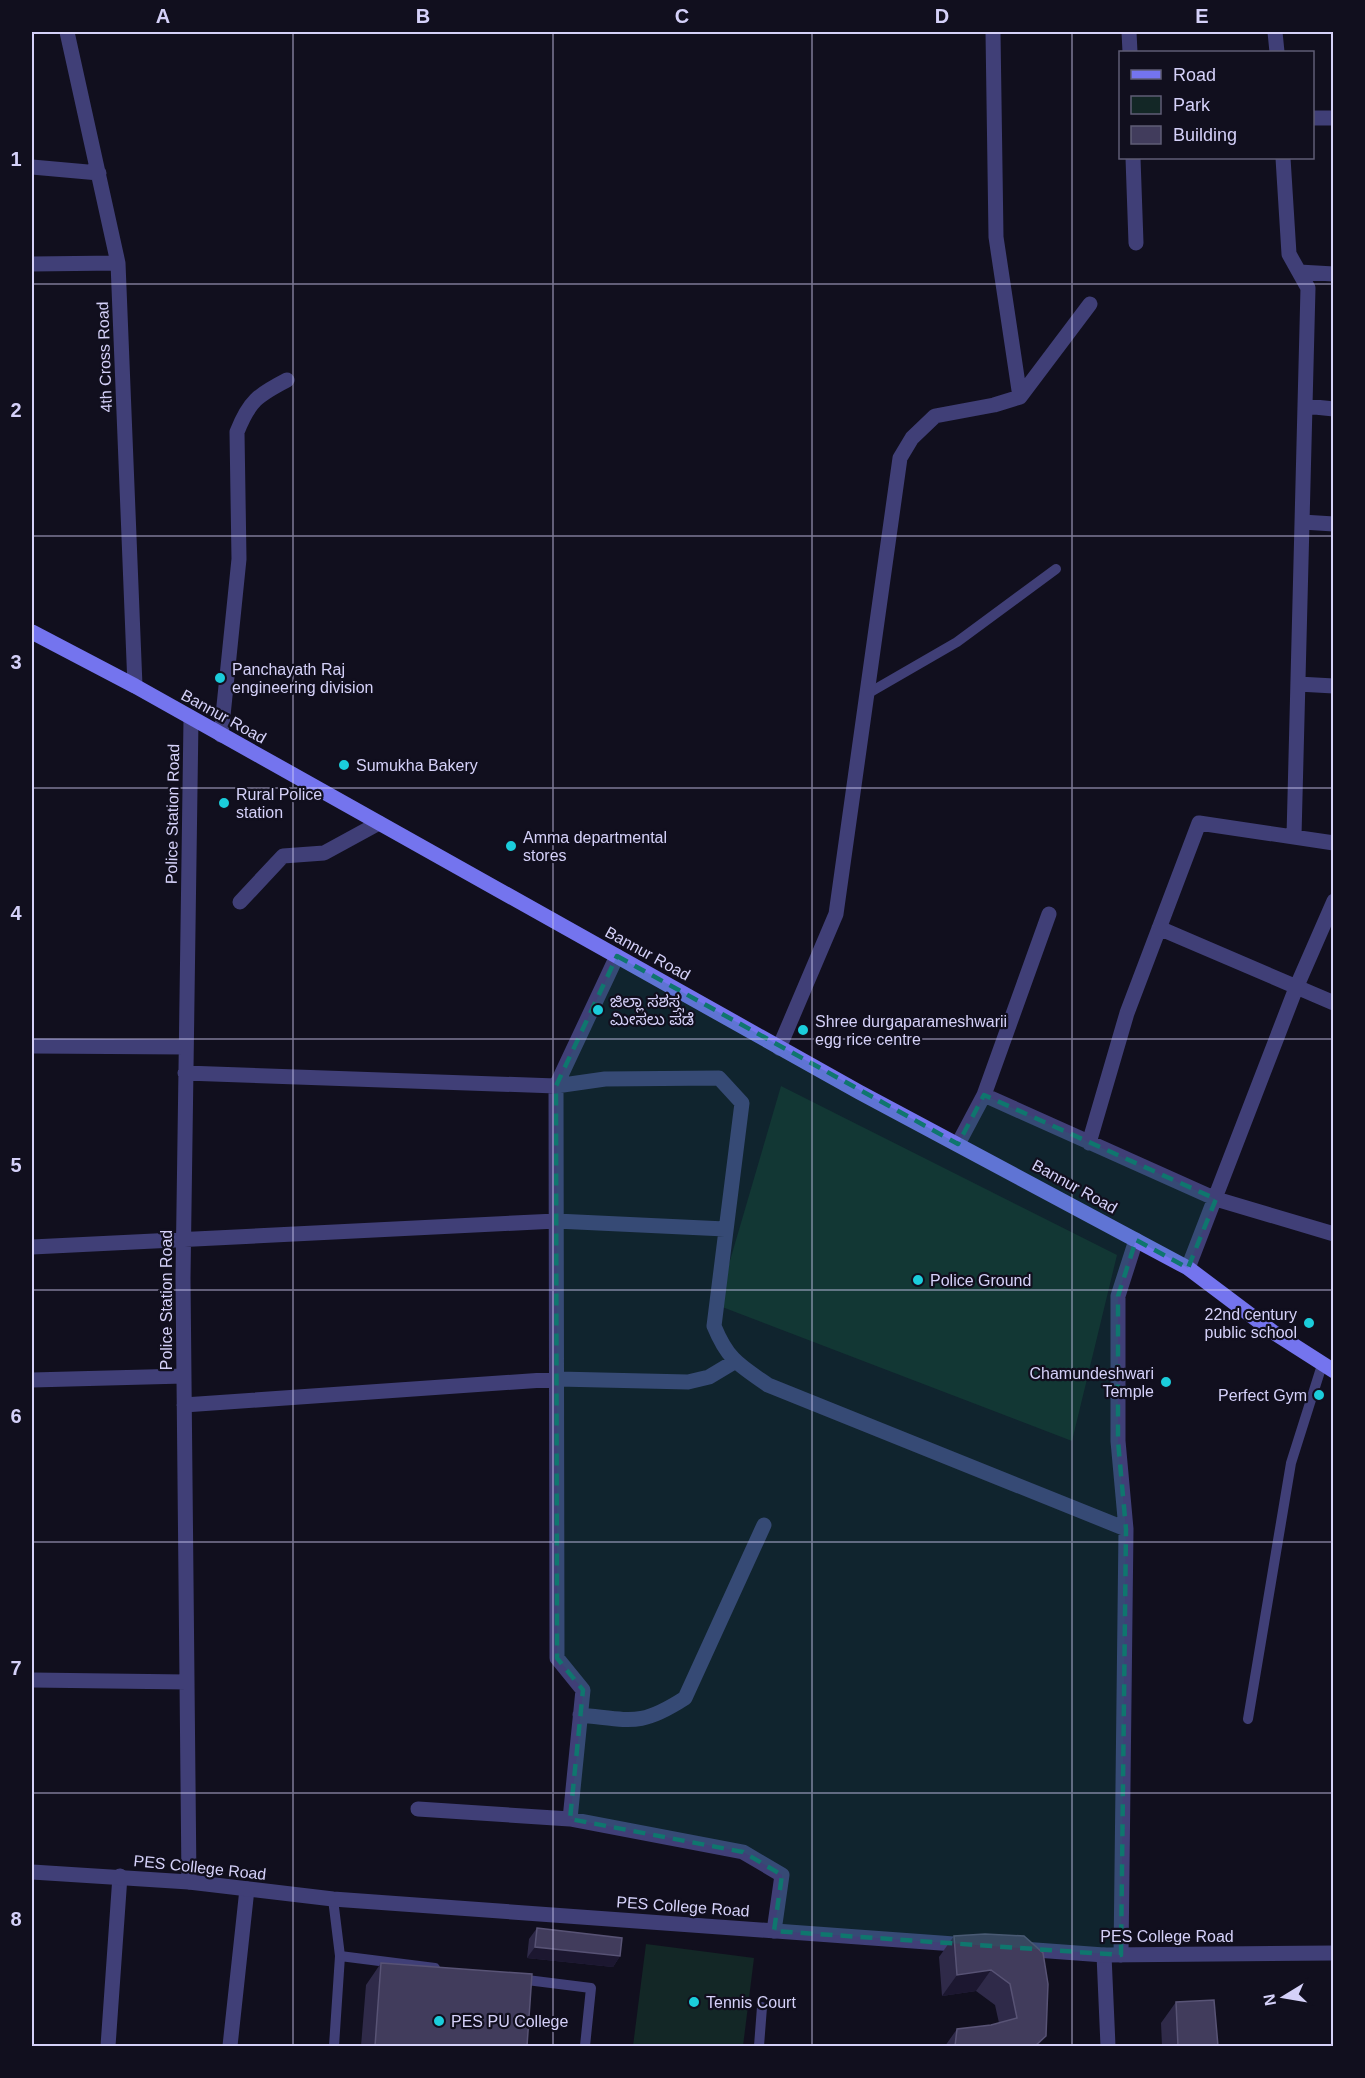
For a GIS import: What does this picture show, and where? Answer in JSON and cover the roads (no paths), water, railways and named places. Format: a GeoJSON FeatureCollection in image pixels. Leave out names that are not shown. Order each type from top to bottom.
{"type":"FeatureCollection","features":[{"type":"Feature","properties":{"kind":"main road","name":"Bannur Road"},"geometry":{"type":"LineString","coordinates":[[32,632],[135,686],[779,1047],[1188,1268],[1328,1368]]}},
{"type":"Feature","properties":{"kind":"street","name":"4th Cross Road"},"geometry":{"type":"LineString","coordinates":[[67,32],[118,263],[135,686]]}},
{"type":"Feature","properties":{"kind":"street"},"geometry":{"type":"LineString","coordinates":[[993,32],[996,237],[1020,397]]}},
{"type":"Feature","properties":{"kind":"street"},"geometry":{"type":"LineString","coordinates":[[1129,32],[1130,51]]}},
{"type":"Feature","properties":{"kind":"street"},"geometry":{"type":"LineString","coordinates":[[1275,32],[1277,51]]}},
{"type":"Feature","properties":{"kind":"street"},"geometry":{"type":"LineString","coordinates":[[1314,118],[1334,118]]}},
{"type":"Feature","properties":{"kind":"street"},"geometry":{"type":"LineString","coordinates":[[1133,159],[1136,243]]}},
{"type":"Feature","properties":{"kind":"street"},"geometry":{"type":"LineString","coordinates":[[1283,159],[1289,254],[1308,288],[1294,836]]}},
{"type":"Feature","properties":{"kind":"street"},"geometry":{"type":"LineString","coordinates":[[32,167],[99,173]]}},
{"type":"Feature","properties":{"kind":"street"},"geometry":{"type":"LineString","coordinates":[[32,264],[118,263]]}},
{"type":"Feature","properties":{"kind":"street"},"geometry":{"type":"LineString","coordinates":[[1299,272],[1334,274]]}},
{"type":"Feature","properties":{"kind":"street"},"geometry":{"type":"LineString","coordinates":[[779,1047],[836,914],[900,458],[912,438],[935,416],[994,405],[1020,397],[1090,304]]}},
{"type":"Feature","properties":{"kind":"street"},"geometry":{"type":"LineString","coordinates":[[221,735],[238,560],[237,432],[245,412],[258,395],[287,380]]}},
{"type":"Feature","properties":{"kind":"street"},"geometry":{"type":"LineString","coordinates":[[1305,406],[1334,409]]}},
{"type":"Feature","properties":{"kind":"street"},"geometry":{"type":"LineString","coordinates":[[1302,522],[1334,524]]}},
{"type":"Feature","properties":{"kind":"street"},"geometry":{"type":"LineString","coordinates":[[1298,684],[1334,686]]}},
{"type":"Feature","properties":{"kind":"street","name":"Police Station Road"},"geometry":{"type":"LineString","coordinates":[[189,1882],[184,1238],[191,719]]}},
{"type":"Feature","properties":{"kind":"street"},"geometry":{"type":"LineString","coordinates":[[1089,1143],[1127,1012],[1200,823],[1334,843]]}},
{"type":"Feature","properties":{"kind":"street"},"geometry":{"type":"LineString","coordinates":[[240,902],[283,856],[324,853],[379,824]]}},
{"type":"Feature","properties":{"kind":"street"},"geometry":{"type":"LineString","coordinates":[[1188,1268],[1296,988],[1334,901]]}},
{"type":"Feature","properties":{"kind":"street"},"geometry":{"type":"LineString","coordinates":[[958,1144],[984,1095],[1049,914]]}},
{"type":"Feature","properties":{"kind":"street"},"geometry":{"type":"LineString","coordinates":[[1159,928],[1334,1003]]}},
{"type":"Feature","properties":{"kind":"street"},"geometry":{"type":"LineString","coordinates":[[570,1819],[583,1690],[557,1658],[556,1086],[617,956]]}},
{"type":"Feature","properties":{"kind":"street"},"geometry":{"type":"LineString","coordinates":[[32,1046],[186,1047]]}},
{"type":"Feature","properties":{"kind":"street"},"geometry":{"type":"LineString","coordinates":[[185,1073],[556,1086],[605,1079],[719,1078],[742,1103],[714,1326],[723,1349],[734,1362],[768,1385],[1126,1529]]}},
{"type":"Feature","properties":{"kind":"street"},"geometry":{"type":"LineString","coordinates":[[984,1095],[1216,1199],[1334,1234]]}},
{"type":"Feature","properties":{"kind":"street"},"geometry":{"type":"LineString","coordinates":[[32,1247],[556,1221],[725,1229]]}},
{"type":"Feature","properties":{"kind":"street"},"geometry":{"type":"LineString","coordinates":[[1121,1955],[1126,1529],[1118,1441],[1118,1296],[1136,1240]]}},
{"type":"Feature","properties":{"kind":"street"},"geometry":{"type":"LineString","coordinates":[[184,1405],[558,1379],[688,1382],[709,1377],[734,1362]]}},
{"type":"Feature","properties":{"kind":"street"},"geometry":{"type":"LineString","coordinates":[[32,1380],[184,1376]]}},
{"type":"Feature","properties":{"kind":"street"},"geometry":{"type":"LineString","coordinates":[[580,1715],[639,1721],[659,1715],[686,1698],[764,1525]]}},
{"type":"Feature","properties":{"kind":"street"},"geometry":{"type":"LineString","coordinates":[[32,1680],[187,1682]]}},
{"type":"Feature","properties":{"kind":"street"},"geometry":{"type":"LineString","coordinates":[[418,1809],[570,1819],[743,1852],[782,1875],[774,1931]]}},
{"type":"Feature","properties":{"kind":"street","name":"PES College Road"},"geometry":{"type":"LineString","coordinates":[[32,1872],[189,1882],[333,1899],[986,1946]]}},
{"type":"Feature","properties":{"kind":"street"},"geometry":{"type":"LineString","coordinates":[[108,2046],[120,1876]]}},
{"type":"Feature","properties":{"kind":"street"},"geometry":{"type":"LineString","coordinates":[[230,2046],[246,1889]]}},
{"type":"Feature","properties":{"kind":"street","name":"PES College Road"},"geometry":{"type":"LineString","coordinates":[[1010,1948],[1104,1955],[1334,1953]]}},
{"type":"Feature","properties":{"kind":"street"},"geometry":{"type":"LineString","coordinates":[[1104,1955],[1108,2046]]}},
{"type":"Feature","properties":{"kind":"lane"},"geometry":{"type":"LineString","coordinates":[[867,694],[957,642],[1056,569]]}},
{"type":"Feature","properties":{"kind":"lane"},"geometry":{"type":"LineString","coordinates":[[1248,1719],[1291,1463],[1328,1368]]}},
{"type":"Feature","properties":{"kind":"lane"},"geometry":{"type":"LineString","coordinates":[[333,1899],[340,1956],[334,2046]]}},
{"type":"Feature","properties":{"kind":"lane"},"geometry":{"type":"LineString","coordinates":[[340,1956],[443,1969]]}},
{"type":"Feature","properties":{"kind":"lane"},"geometry":{"type":"LineString","coordinates":[[511,1978],[591,1988],[585,2046]]}},
{"type":"Feature","properties":{"kind":"lane"},"geometry":{"type":"LineString","coordinates":[[759,2046],[762,2007]]}},
{"type":"Feature","properties":{"kind":"place","name":"Panchayath Raj engineering division"},"geometry":{"type":"Point","coordinates":[220,678]}},
{"type":"Feature","properties":{"kind":"place","name":"Sumukha Bakery"},"geometry":{"type":"Point","coordinates":[344,765]}},
{"type":"Feature","properties":{"kind":"place","name":"Rural Police station"},"geometry":{"type":"Point","coordinates":[224,803]}},
{"type":"Feature","properties":{"kind":"place","name":"Amma departmental stores"},"geometry":{"type":"Point","coordinates":[511,846]}},
{"type":"Feature","properties":{"kind":"place","name":"ಜಿಲ್ಲಾ ಸಶಸ್ತ್ರ ಮೀಸಲು ಪಡೆ"},"geometry":{"type":"Point","coordinates":[598,1010]}},
{"type":"Feature","properties":{"kind":"place","name":"Shree durgaparameshwarii egg rice centre"},"geometry":{"type":"Point","coordinates":[803,1030]}},
{"type":"Feature","properties":{"kind":"place","name":"Police Ground"},"geometry":{"type":"Point","coordinates":[918,1280]}},
{"type":"Feature","properties":{"kind":"place","name":"22nd century public school"},"geometry":{"type":"Point","coordinates":[1309,1323]}},
{"type":"Feature","properties":{"kind":"place","name":"Chamundeshwari Temple"},"geometry":{"type":"Point","coordinates":[1166,1382]}},
{"type":"Feature","properties":{"kind":"place","name":"Perfect Gym"},"geometry":{"type":"Point","coordinates":[1319,1395]}},
{"type":"Feature","properties":{"kind":"place","name":"Tennis Court"},"geometry":{"type":"Point","coordinates":[694,2002]}},
{"type":"Feature","properties":{"kind":"place","name":"PES PU College"},"geometry":{"type":"Point","coordinates":[439,2021]}}]}
